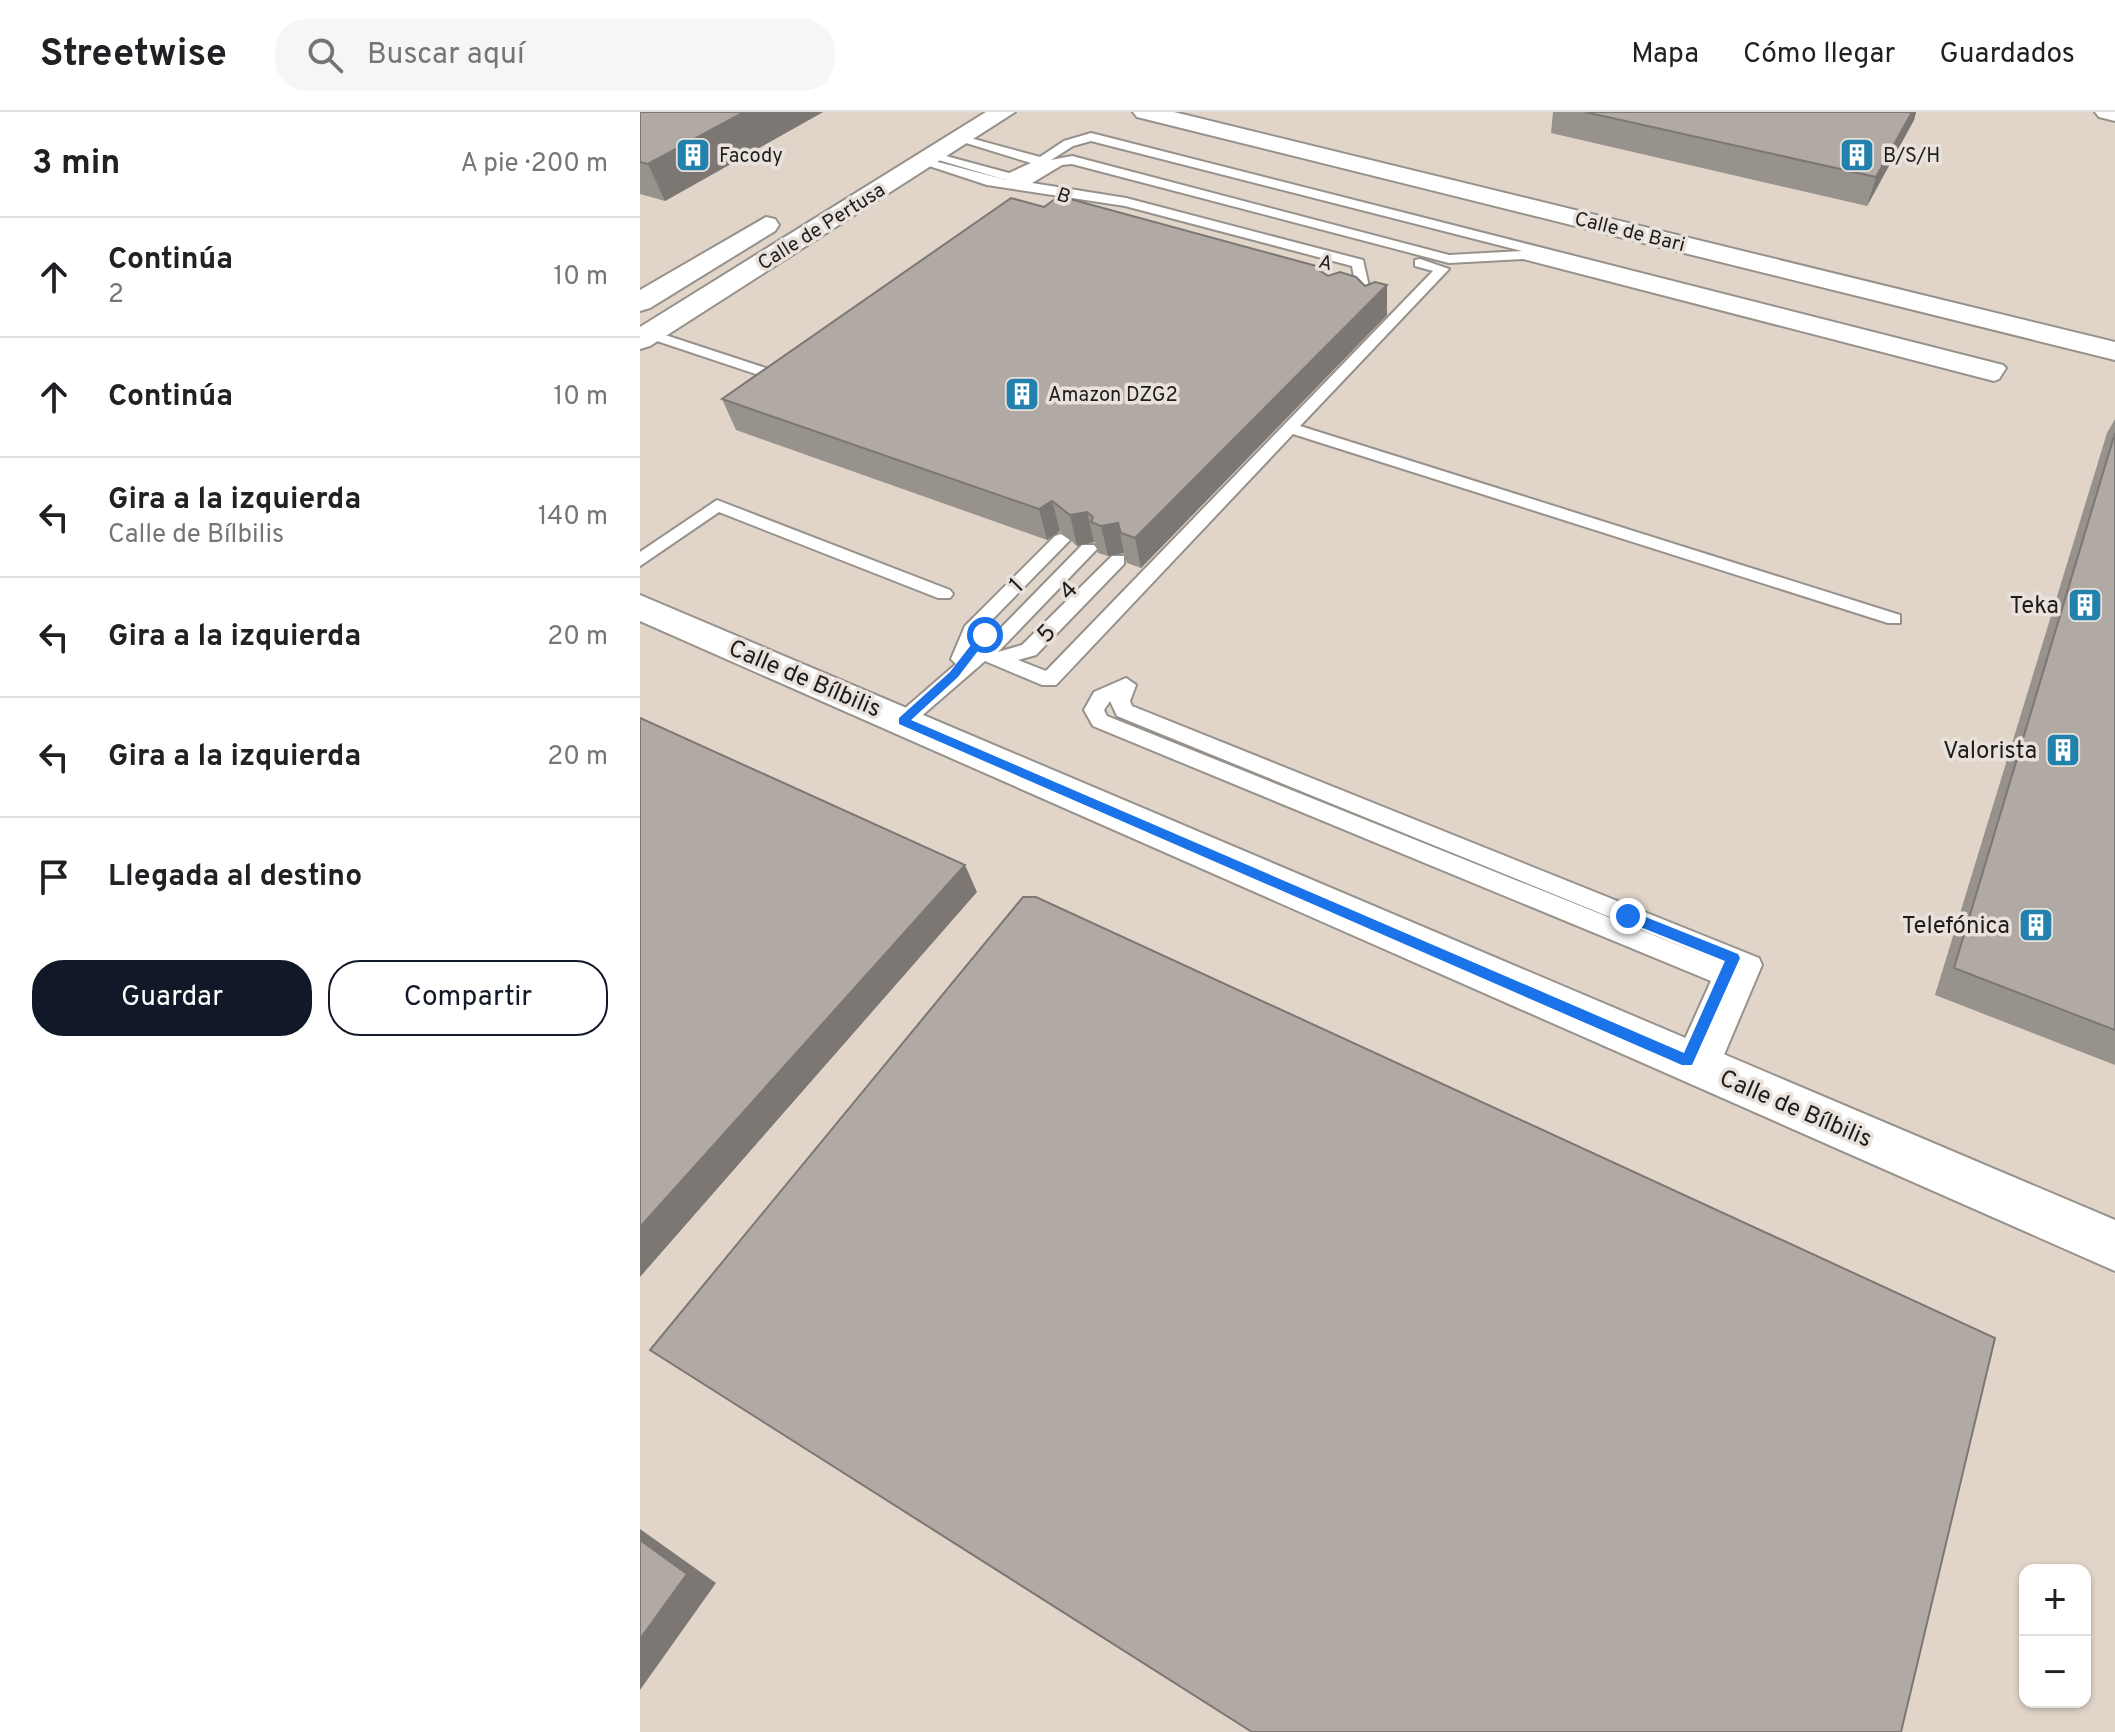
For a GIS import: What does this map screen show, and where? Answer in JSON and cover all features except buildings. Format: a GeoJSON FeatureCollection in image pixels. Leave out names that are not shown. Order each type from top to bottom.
{"type":"FeatureCollection","features":[{"type":"Feature","properties":{"kind":"street","name":"Calle de Pertusa"},"geometry":{"type":"LineString","coordinates":[[643,340],[1003,112]]}},
{"type":"Feature","properties":{"kind":"street","name":"Calle de Bari"},"geometry":{"type":"LineString","coordinates":[[1145,112],[2115,351]]}},
{"type":"Feature","properties":{"kind":"street","name":"Calle de Bari"},"geometry":{"type":"LineString","coordinates":[[1236,112],[1868,263]]}},
{"type":"Feature","properties":{"kind":"street"},"geometry":{"type":"LineString","coordinates":[[2107,112],[2115,114]]}},
{"type":"Feature","properties":{"kind":"street","name":"Calle de Pertusa"},"geometry":{"type":"LineString","coordinates":[[640,302],[789,211]]}},
{"type":"Feature","properties":{"kind":"street","name":"Calle de Bílbilis"},"geometry":{"type":"LineString","coordinates":[[640,607],[2115,1246]]}},
{"type":"Feature","properties":{"kind":"lane"},"geometry":{"type":"LineString","coordinates":[[964,136],[1442,269],[1049,680],[982,653]]}},
{"type":"Feature","properties":{"kind":"lane"},"geometry":{"type":"LineString","coordinates":[[927,159],[1000,183],[1023,182],[1065,142],[1091,137],[1998,368],[1994,376],[1523,255],[1449,259],[1072,160],[1047,160]]}},
{"type":"Feature","properties":{"kind":"lane","name":"B"},"geometry":{"type":"LineString","coordinates":[[1023,182],[1091,212]]}},
{"type":"Feature","properties":{"kind":"lane","name":"B"},"geometry":{"type":"LineString","coordinates":[[1023,182],[1355,293]]}},
{"type":"Feature","properties":{"kind":"lane"},"geometry":{"type":"LineString","coordinates":[[643,340],[792,382]]}},
{"type":"Feature","properties":{"kind":"lane"},"geometry":{"type":"LineString","coordinates":[[643,340],[778,392]]}},
{"type":"Feature","properties":{"kind":"lane"},"geometry":{"type":"LineString","coordinates":[[1294,423],[1897,613]]}},
{"type":"Feature","properties":{"kind":"lane"},"geometry":{"type":"LineString","coordinates":[[640,560],[717,505],[944,594]]}},
{"type":"Feature","properties":{"kind":"lane"},"geometry":{"type":"LineString","coordinates":[[903,721],[954,675],[1000,641],[1089,550]]}},
{"type":"Feature","properties":{"kind":"lane","name":"5"},"geometry":{"type":"LineString","coordinates":[[954,675],[982,653],[1029,650],[1089,550]]}},
{"type":"Feature","properties":{"kind":"lane","name":"1"},"geometry":{"type":"LineString","coordinates":[[982,653],[971,630],[1089,550]]}},
{"type":"Feature","properties":{"kind":"lane"},"geometry":{"type":"LineString","coordinates":[[1126,685],[1101,697],[1094,710],[1100,721],[1734,973],[1697,1065]]}},
{"type":"Feature","properties":{"kind":"shaded area"},"geometry":{"type":"Polygon","coordinates":[[[640,112],[2115,112],[2115,1732],[640,1732],[640,112]]]}},
{"type":"Feature","properties":{"kind":"place","name":"Facody"},"geometry":{"type":"Point","coordinates":[693,155]}},
{"type":"Feature","properties":{"kind":"place","name":"B/S/H"},"geometry":{"type":"Point","coordinates":[1857,155]}},
{"type":"Feature","properties":{"kind":"place","name":"Amazon DZG2"},"geometry":{"type":"Point","coordinates":[1022,394]}},
{"type":"Feature","properties":{"kind":"place","name":"Teka"},"geometry":{"type":"Point","coordinates":[2085,605]}},
{"type":"Feature","properties":{"kind":"place","name":"Valorista"},"geometry":{"type":"Point","coordinates":[2063,750]}},
{"type":"Feature","properties":{"kind":"place","name":"Telefónica"},"geometry":{"type":"Point","coordinates":[2036,925]}},
{"type":"Feature","properties":{"kind":"route"},"geometry":{"type":"LineString","coordinates":[[985,635],[954,675],[903,721],[1687,1061],[1733,958],[1628,916]]}}]}
